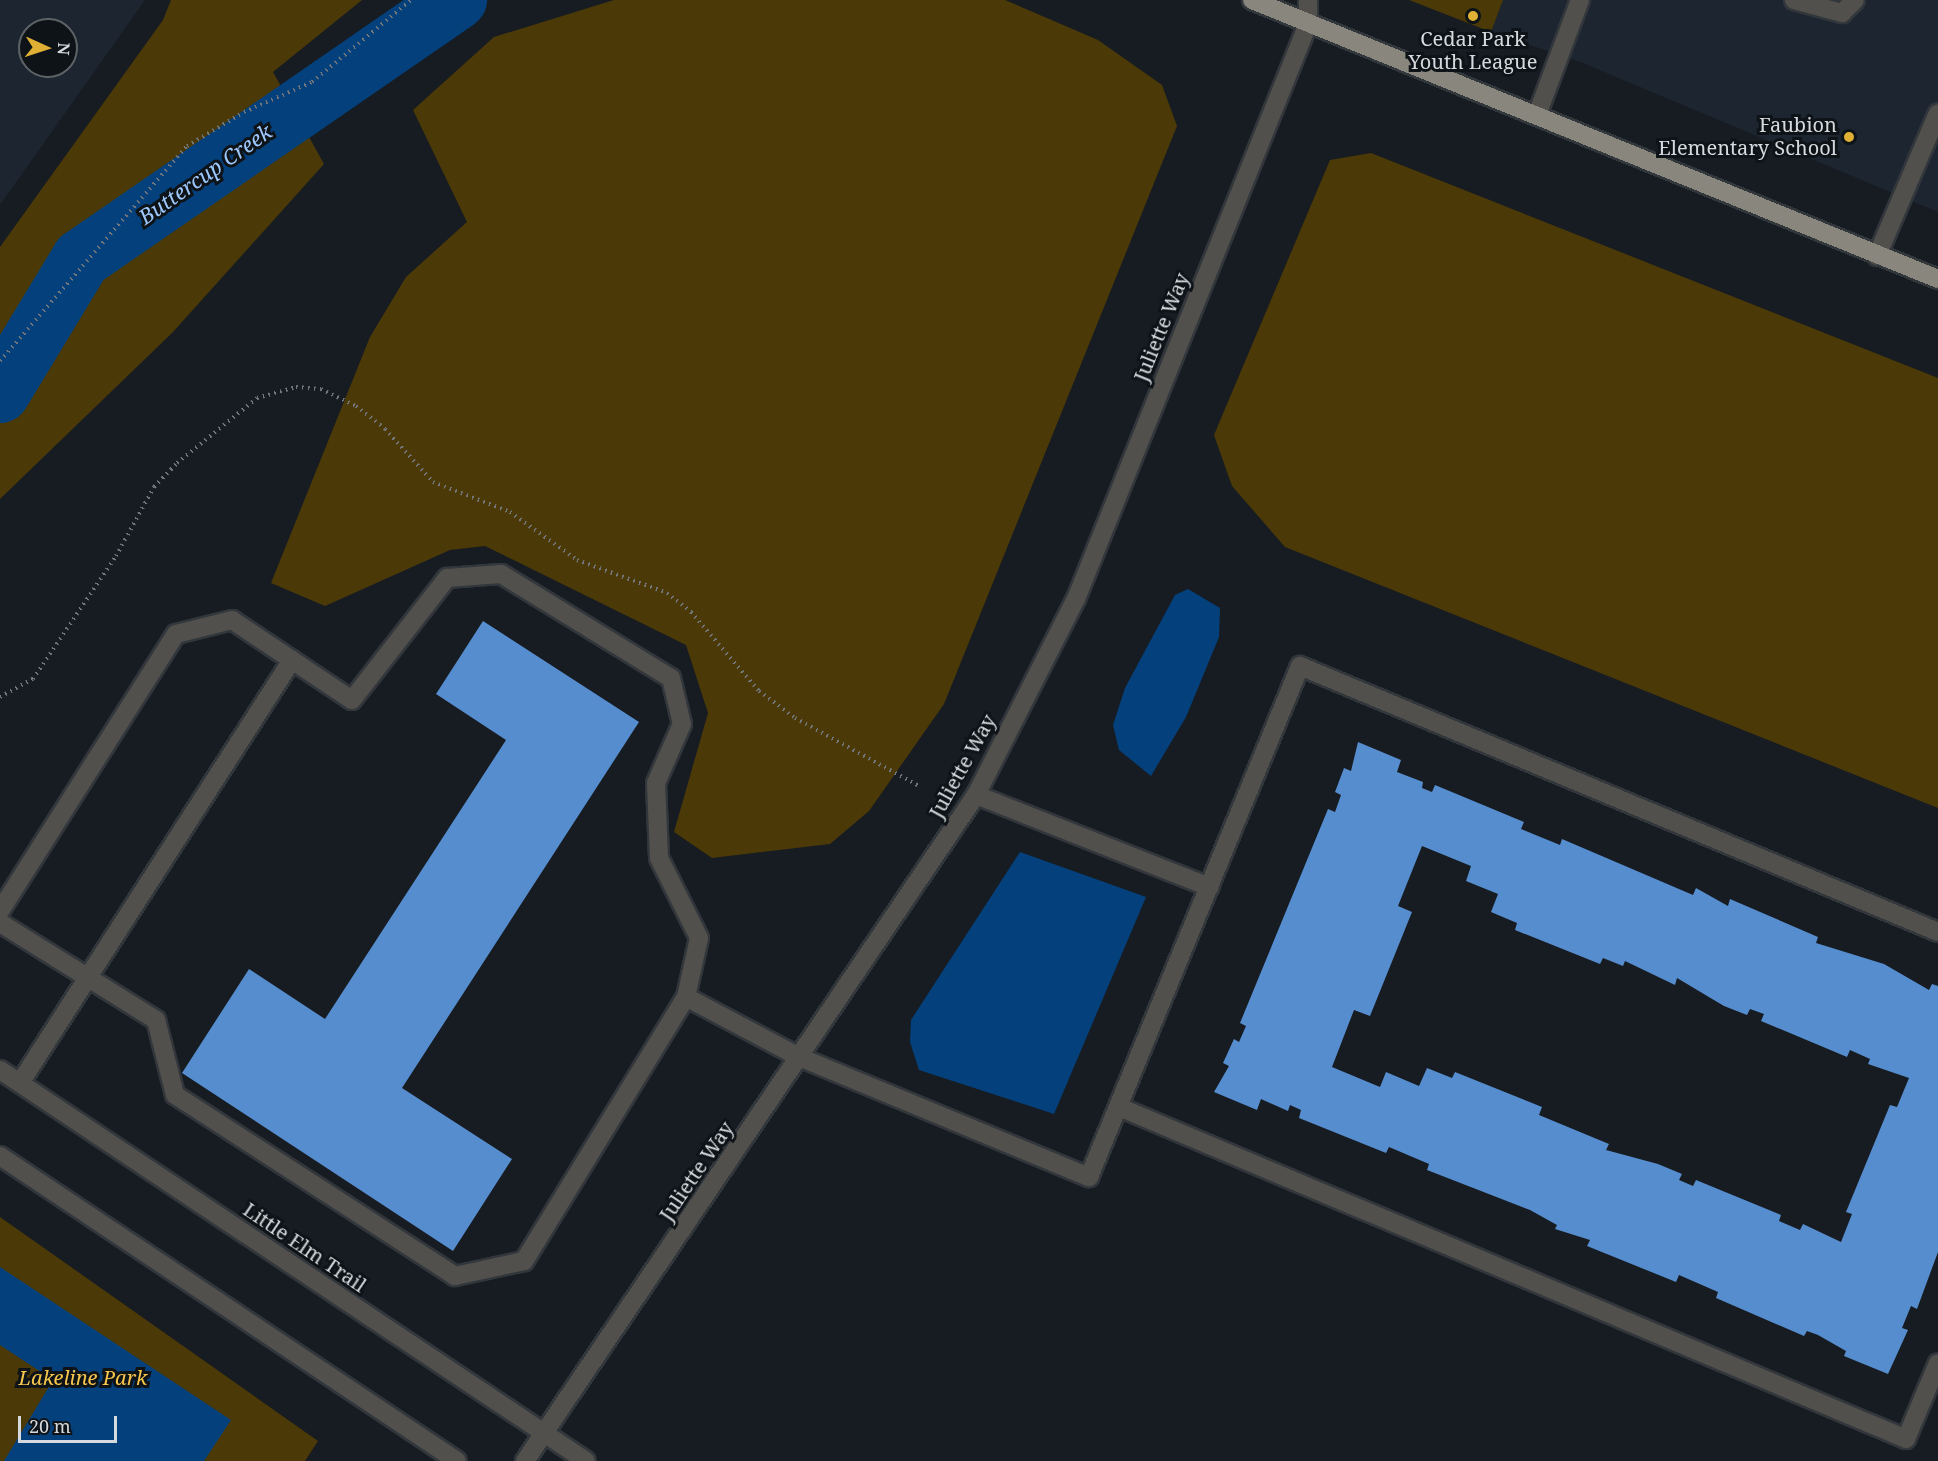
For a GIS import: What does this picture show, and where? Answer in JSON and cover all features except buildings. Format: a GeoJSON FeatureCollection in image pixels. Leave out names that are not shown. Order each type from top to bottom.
{"type":"FeatureCollection","features":[{"type":"Feature","properties":{"kind":"main road"},"geometry":{"type":"LineString","coordinates":[[1252,0],[1938,279]]}},
{"type":"Feature","properties":{"kind":"street"},"geometry":{"type":"LineString","coordinates":[[1308,0],[1308,24]]}},
{"type":"Feature","properties":{"kind":"street"},"geometry":{"type":"LineString","coordinates":[[1537,115],[1580,0]]}},
{"type":"Feature","properties":{"kind":"street"},"geometry":{"type":"LineString","coordinates":[[1794,0],[1842,13],[1855,0]]}},
{"type":"Feature","properties":{"kind":"street","name":"Juliette Way"},"geometry":{"type":"LineString","coordinates":[[525,1461],[976,795],[1076,598],[1308,24]]}},
{"type":"Feature","properties":{"kind":"street"},"geometry":{"type":"LineString","coordinates":[[1877,256],[1938,113]]}},
{"type":"Feature","properties":{"kind":"street"},"geometry":{"type":"LineString","coordinates":[[0,911],[177,634],[232,620],[352,700],[447,578],[501,574],[671,678],[681,724],[656,783],[659,858],[699,938],[686,997],[524,1261],[455,1276],[175,1095],[156,1020],[0,923]]}},
{"type":"Feature","properties":{"kind":"street"},"geometry":{"type":"LineString","coordinates":[[20,1083],[292,660]]}},
{"type":"Feature","properties":{"kind":"street"},"geometry":{"type":"LineString","coordinates":[[686,997],[799,1057],[1089,1177],[1300,666],[1938,932]]}},
{"type":"Feature","properties":{"kind":"street"},"geometry":{"type":"LineString","coordinates":[[976,795],[1210,887]]}},
{"type":"Feature","properties":{"kind":"street","name":"Little Elm Trail"},"geometry":{"type":"LineString","coordinates":[[0,1070],[586,1461]]}},
{"type":"Feature","properties":{"kind":"street"},"geometry":{"type":"LineString","coordinates":[[1119,1107],[1906,1439],[1938,1363]]}},
{"type":"Feature","properties":{"kind":"street"},"geometry":{"type":"LineString","coordinates":[[0,1156],[457,1461]]}},
{"type":"Feature","properties":{"kind":"path"},"geometry":{"type":"LineString","coordinates":[[0,361],[187,146],[312,82],[411,0]]}},
{"type":"Feature","properties":{"kind":"shaded area"},"geometry":{"type":"Polygon","coordinates":[[[0,0],[145,0],[0,205],[0,0]]]}},
{"type":"Feature","properties":{"kind":"shaded area","name":"Faubion Elementary School"},"geometry":{"type":"Polygon","coordinates":[[[1503,0],[1938,0],[1938,212],[1583,63],[1491,32],[1503,0]]]}},
{"type":"Feature","properties":{"kind":"green space"},"geometry":{"type":"Polygon","coordinates":[[[171,0],[362,0],[273,72],[324,164],[173,332],[0,499],[0,247],[163,20],[171,0]]]}},
{"type":"Feature","properties":{"kind":"green space"},"geometry":{"type":"Polygon","coordinates":[[[614,0],[1005,0],[1098,40],[1162,85],[1177,126],[944,704],[869,811],[830,844],[712,858],[674,832],[708,713],[686,645],[485,546],[450,550],[325,606],[271,583],[370,337],[406,277],[467,222],[413,110],[494,37],[614,0]]]}},
{"type":"Feature","properties":{"kind":"green space","name":"Cedar Park Youth League"},"geometry":{"type":"Polygon","coordinates":[[[1409,0],[1503,0],[1491,32],[1409,0]]]}},
{"type":"Feature","properties":{"kind":"green space"},"geometry":{"type":"Polygon","coordinates":[[[1371,153],[1938,378],[1938,808],[1285,547],[1232,486],[1214,435],[1330,160],[1371,153]]]}},
{"type":"Feature","properties":{"kind":"green space","name":"Lakeline Park"},"geometry":{"type":"Polygon","coordinates":[[[0,1217],[318,1441],[305,1461],[0,1461],[0,1217]]]}},
{"type":"Feature","properties":{"kind":"water"},"geometry":{"type":"Polygon","coordinates":[[[1188,589],[1220,608],[1219,637],[1186,717],[1151,776],[1119,750],[1113,725],[1125,688],[1175,595],[1188,589]]]}},
{"type":"Feature","properties":{"kind":"water"},"geometry":{"type":"Polygon","coordinates":[[[1020,852],[1146,897],[1054,1114],[919,1070],[910,1042],[911,1020],[1020,852]]]}},
{"type":"Feature","properties":{"kind":"water"},"geometry":{"type":"Polygon","coordinates":[[[0,1267],[231,1420],[204,1461],[4,1461],[53,1380],[0,1345],[0,1267]]]}},
{"type":"Feature","properties":{"kind":"waterway","name":"Buttercup Creek"},"geometry":{"type":"LineString","coordinates":[[0,393],[81,259],[457,0]]}},
{"type":"Feature","properties":{"kind":"place","name":"Cedar Park Youth League"},"geometry":{"type":"Point","coordinates":[1473,16]}},
{"type":"Feature","properties":{"kind":"place","name":"Faubion Elementary School"},"geometry":{"type":"Point","coordinates":[1849,137]}}]}
